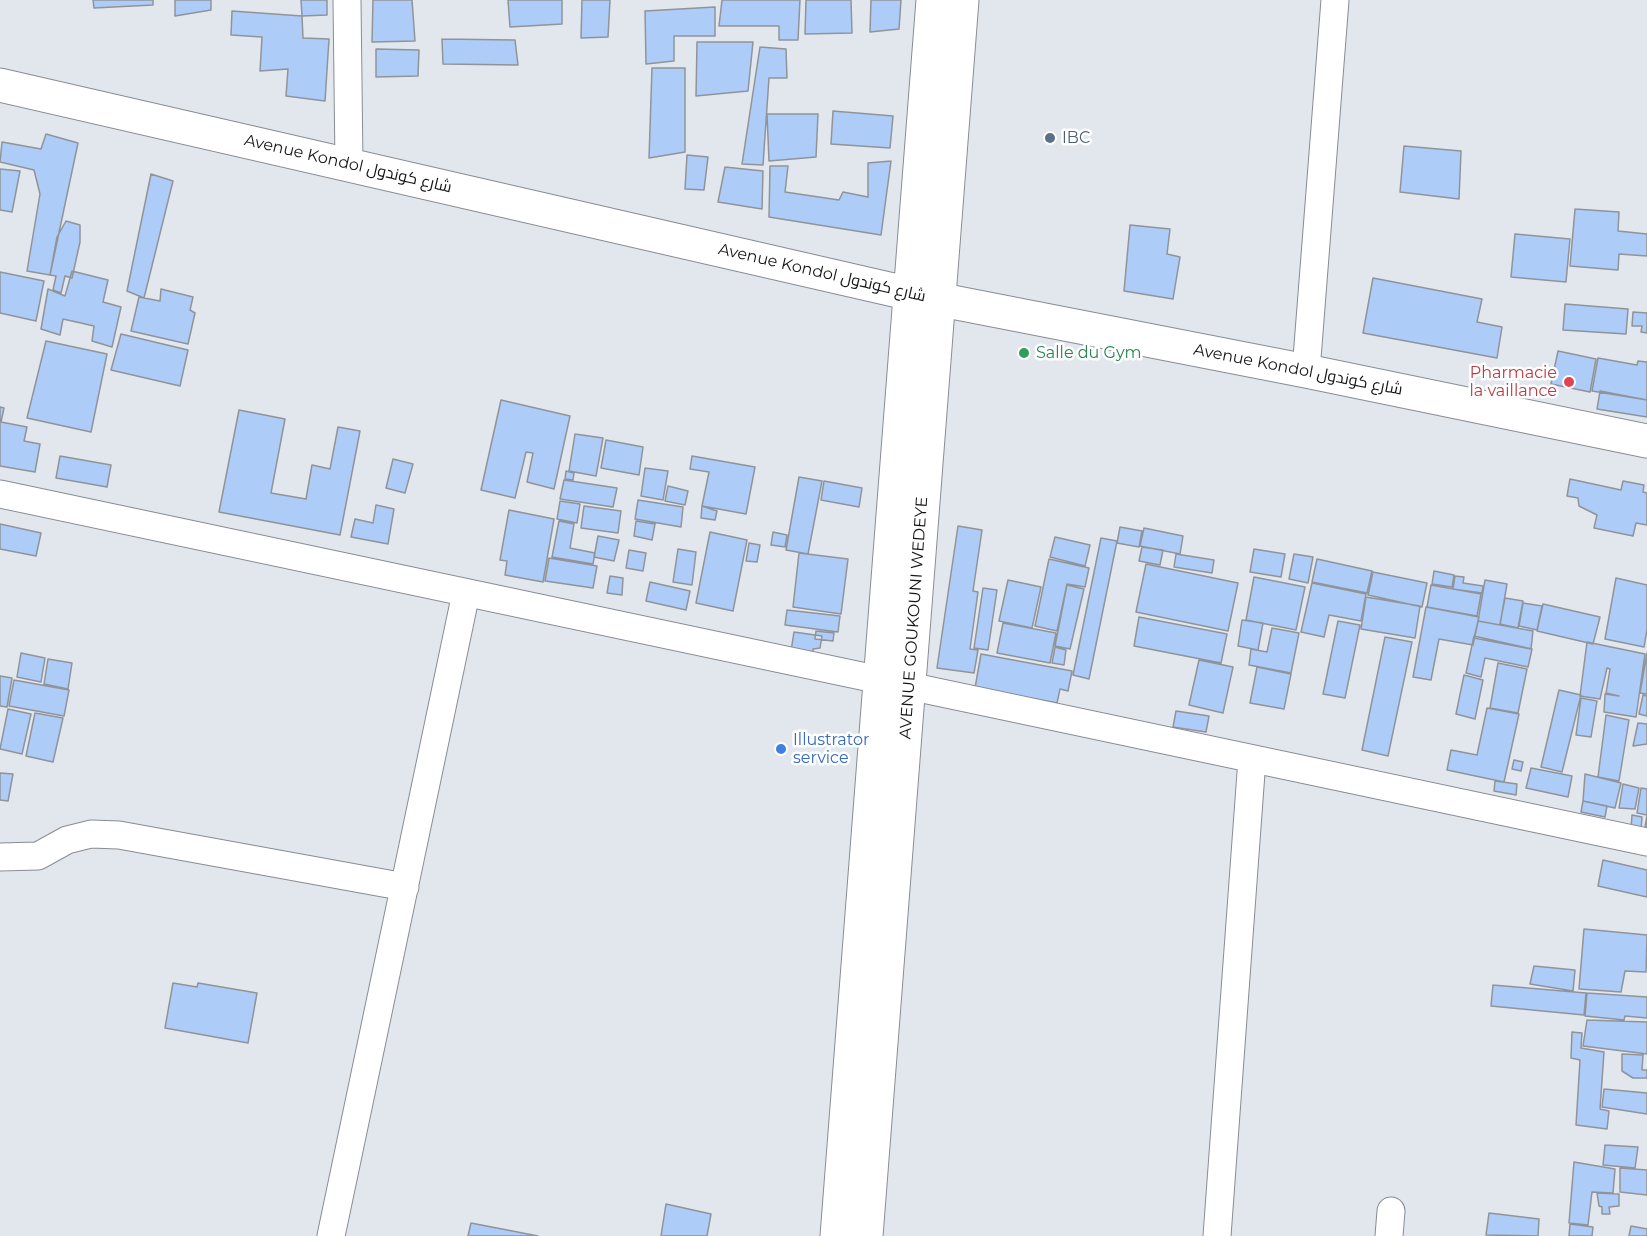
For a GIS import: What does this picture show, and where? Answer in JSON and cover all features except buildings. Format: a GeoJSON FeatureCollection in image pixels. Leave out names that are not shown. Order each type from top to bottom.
{"type":"FeatureCollection","features":[{"type":"Feature","properties":{"kind":"street"},"geometry":{"type":"LineString","coordinates":[[347,0],[349,164]]}},
{"type":"Feature","properties":{"kind":"street","name":"AVENUE GOUKOUNI WEDEYE"},"geometry":{"type":"LineString","coordinates":[[925,296],[933,0]]}},
{"type":"Feature","properties":{"kind":"street","name":"AVENUE GOUKOUNI WEDEYE"},"geometry":{"type":"LineString","coordinates":[[866,1236],[895,682],[925,296],[962,0]]}},
{"type":"Feature","properties":{"kind":"street"},"geometry":{"type":"LineString","coordinates":[[1306,371],[1335,0]]}},
{"type":"Feature","properties":{"kind":"street","name":"Avenue Kondol شارع كوندول"},"geometry":{"type":"LineString","coordinates":[[0,85],[925,296],[1647,441]]}},
{"type":"Feature","properties":{"kind":"street"},"geometry":{"type":"LineString","coordinates":[[0,494],[1647,842]]}},
{"type":"Feature","properties":{"kind":"street"},"geometry":{"type":"LineString","coordinates":[[331,1236],[466,593]]}},
{"type":"Feature","properties":{"kind":"street","name":"AVENUE GOUKOUNI WEDEYE"},"geometry":{"type":"LineString","coordinates":[[837,1236],[895,682]]}},
{"type":"Feature","properties":{"kind":"street"},"geometry":{"type":"LineString","coordinates":[[1217,1236],[1252,759]]}},
{"type":"Feature","properties":{"kind":"street"},"geometry":{"type":"LineString","coordinates":[[0,857],[38,856],[67,840],[91,834],[119,835],[405,887]]}},
{"type":"Feature","properties":{"kind":"place","name":"IBC"},"geometry":{"type":"Point","coordinates":[1050,138]}},
{"type":"Feature","properties":{"kind":"place","name":"Salle du Gym"},"geometry":{"type":"Point","coordinates":[1024,353]}},
{"type":"Feature","properties":{"kind":"place","name":"Pharmacie la vaillance"},"geometry":{"type":"Point","coordinates":[1569,382]}},
{"type":"Feature","properties":{"kind":"place","name":"Illustrator service"},"geometry":{"type":"Point","coordinates":[781,749]}}]}
